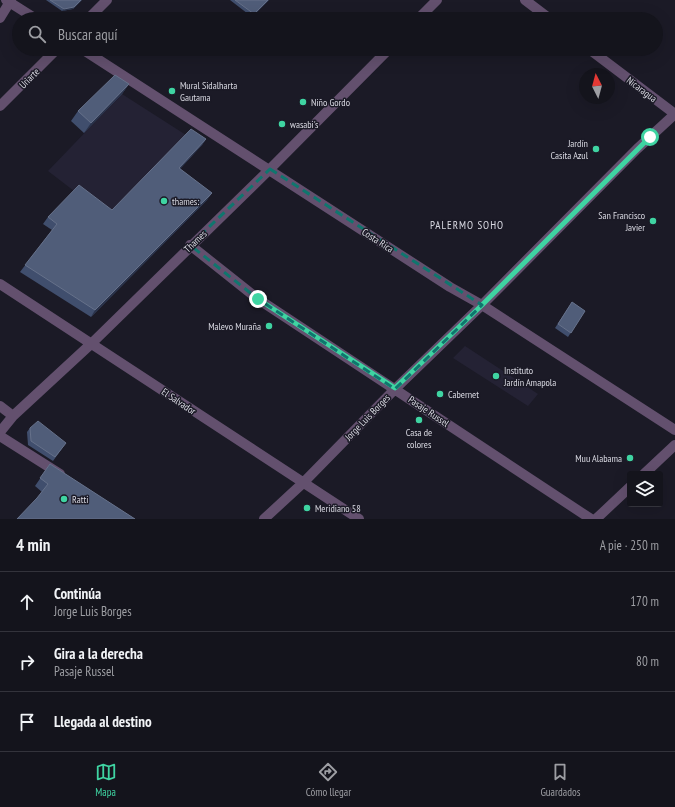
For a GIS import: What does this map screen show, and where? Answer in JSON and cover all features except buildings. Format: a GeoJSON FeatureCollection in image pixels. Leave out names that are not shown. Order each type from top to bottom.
{"type":"FeatureCollection","features":[{"type":"Feature","properties":{"kind":"street"},"geometry":{"type":"LineString","coordinates":[[95,12],[106,0]]}},
{"type":"Feature","properties":{"kind":"street"},"geometry":{"type":"LineString","coordinates":[[425,12],[437,0]]}},
{"type":"Feature","properties":{"kind":"street"},"geometry":{"type":"LineString","coordinates":[[525,0],[541,12]]}},
{"type":"Feature","properties":{"kind":"street"},"geometry":{"type":"LineString","coordinates":[[0,18],[9,1],[26,12]]}},
{"type":"Feature","properties":{"kind":"street","name":"Uriarte"},"geometry":{"type":"LineString","coordinates":[[0,106],[50,56]]}},
{"type":"Feature","properties":{"kind":"street","name":"Costa Rica"},"geometry":{"type":"LineString","coordinates":[[93,56],[675,430]]}},
{"type":"Feature","properties":{"kind":"street","name":"Thames"},"geometry":{"type":"LineString","coordinates":[[0,432],[13,416],[92,343],[190,245],[270,169],[382,56]]}},
{"type":"Feature","properties":{"kind":"street","name":"Nicaragua"},"geometry":{"type":"LineString","coordinates":[[598,56],[675,114]]}},
{"type":"Feature","properties":{"kind":"street","name":"Jorge Luis Borges"},"geometry":{"type":"LineString","coordinates":[[264,519],[303,483],[395,388],[482,305],[637,149],[675,114]]}},
{"type":"Feature","properties":{"kind":"street","name":"Pasaje Russel"},"geometry":{"type":"LineString","coordinates":[[190,245],[258,299],[395,388],[591,519]]}},
{"type":"Feature","properties":{"kind":"street","name":"El Salvador"},"geometry":{"type":"LineString","coordinates":[[0,284],[359,519]]}},
{"type":"Feature","properties":{"kind":"street"},"geometry":{"type":"LineString","coordinates":[[0,406],[13,416]]}},
{"type":"Feature","properties":{"kind":"street"},"geometry":{"type":"LineString","coordinates":[[0,436],[71,482]]}},
{"type":"Feature","properties":{"kind":"street"},"geometry":{"type":"LineString","coordinates":[[647,471],[675,445]]}},
{"type":"Feature","properties":{"kind":"street"},"geometry":{"type":"LineString","coordinates":[[596,519],[627,490]]}},
{"type":"Feature","properties":{"kind":"highlighted area"},"geometry":{"type":"Polygon","coordinates":[[[270,169],[482,305],[395,389],[258,299],[190,245],[270,169]]]}},
{"type":"Feature","properties":{"kind":"shaded area"},"geometry":{"type":"Polygon","coordinates":[[[122,94],[186,135],[108,217],[48,171],[122,94]]]}},
{"type":"Feature","properties":{"kind":"shaded area","name":"Instituto Jardín Amapola"},"geometry":{"type":"Polygon","coordinates":[[[465,346],[538,394],[528,406],[453,358],[465,346]]]}},
{"type":"Feature","properties":{"kind":"place","name":"Mural Sidalharta Gautama"},"geometry":{"type":"Point","coordinates":[172,91]}},
{"type":"Feature","properties":{"kind":"place","name":"Niño Gordo"},"geometry":{"type":"Point","coordinates":[303,102]}},
{"type":"Feature","properties":{"kind":"place","name":"wasabi's"},"geometry":{"type":"Point","coordinates":[282,124]}},
{"type":"Feature","properties":{"kind":"place","name":"Jardín Casita Azul"},"geometry":{"type":"Point","coordinates":[596,149]}},
{"type":"Feature","properties":{"kind":"place","name":"thames:"},"geometry":{"type":"Point","coordinates":[164,201]}},
{"type":"Feature","properties":{"kind":"place","name":"San Francisco Javier"},"geometry":{"type":"Point","coordinates":[653,221]}},
{"type":"Feature","properties":{"kind":"place","name":"Malevo Muraña"},"geometry":{"type":"Point","coordinates":[269,326]}},
{"type":"Feature","properties":{"kind":"place","name":"Instituto Jardín Amapola"},"geometry":{"type":"Point","coordinates":[496,376]}},
{"type":"Feature","properties":{"kind":"place","name":"Cabernet"},"geometry":{"type":"Point","coordinates":[440,394]}},
{"type":"Feature","properties":{"kind":"place","name":"Casa de colores"},"geometry":{"type":"Point","coordinates":[419,420]}},
{"type":"Feature","properties":{"kind":"place","name":"Muu Alabama"},"geometry":{"type":"Point","coordinates":[630,458]}},
{"type":"Feature","properties":{"kind":"place","name":"Ratti"},"geometry":{"type":"Point","coordinates":[64,499]}},
{"type":"Feature","properties":{"kind":"place","name":"Meridiano 58"},"geometry":{"type":"Point","coordinates":[307,508]}},
{"type":"Feature","properties":{"kind":"district","name":"PALERMO SOHO"},"geometry":{"type":"Point","coordinates":[467,225]}},
{"type":"Feature","properties":{"kind":"route"},"geometry":{"type":"LineString","coordinates":[[258,299],[395,388],[482,305],[650,137]]}}]}
